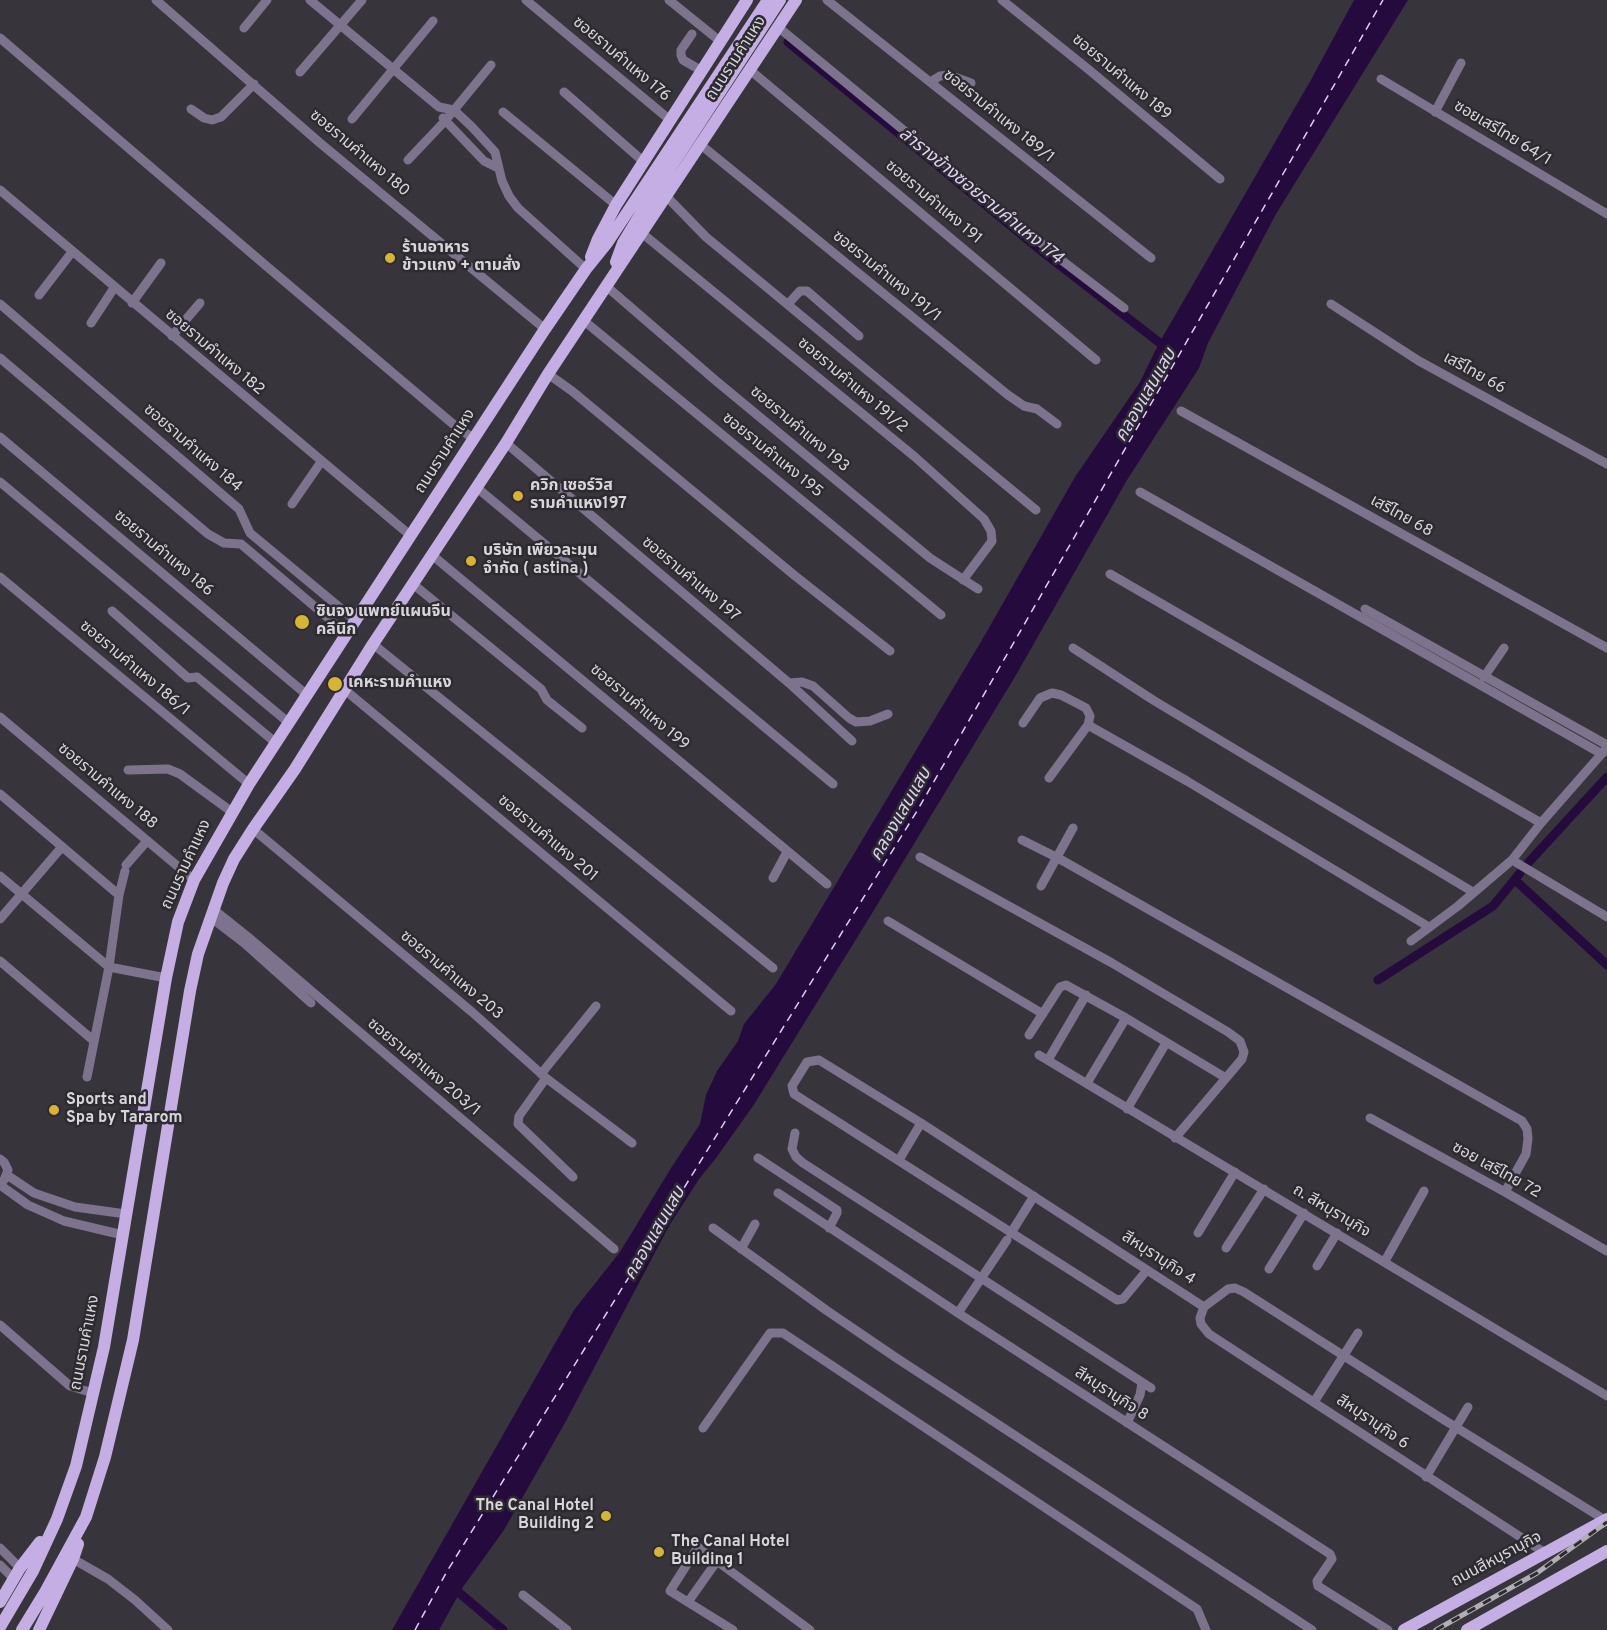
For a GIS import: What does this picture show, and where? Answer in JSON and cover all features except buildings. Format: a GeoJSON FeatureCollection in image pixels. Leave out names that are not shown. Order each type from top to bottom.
{"type":"FeatureCollection","features":[{"type":"Feature","properties":{"kind":"main road","name":"ถนนรามคำแหง"},"geometry":{"type":"LineString","coordinates":[[586,269],[616,205],[747,0]]}},
{"type":"Feature","properties":{"kind":"main road","name":"ถนนรามคำแหง"},"geometry":{"type":"LineString","coordinates":[[1,1626],[33,1571],[57,1519],[76,1466],[80,1441],[104,1347],[166,978],[178,922],[194,880],[249,784],[545,329],[586,269],[607,243],[768,0]]}},
{"type":"Feature","properties":{"kind":"main road","name":"ถนนรามคำแหง"},"geometry":{"type":"LineString","coordinates":[[606,286],[623,243],[640,215],[780,0]]}},
{"type":"Feature","properties":{"kind":"main road","name":"ถนนรามคำแหง"},"geometry":{"type":"LineString","coordinates":[[22,1630],[86,1517],[99,1481],[133,1340],[190,991],[198,954],[223,882],[253,829],[295,769],[373,644],[506,444],[583,320],[643,234],[796,0]]}},
{"type":"Feature","properties":{"kind":"main road"},"geometry":{"type":"LineString","coordinates":[[39,1630],[73,1559],[86,1517]]}},
{"type":"Feature","properties":{"kind":"main road"},"geometry":{"type":"LineString","coordinates":[[0,1602],[17,1573],[57,1519]]}},
{"type":"Feature","properties":{"kind":"main road","name":"ถนนสีหบุรานุกิจ"},"geometry":{"type":"LineString","coordinates":[[1404,1630],[1606,1520]]}},
{"type":"Feature","properties":{"kind":"main road"},"geometry":{"type":"LineString","coordinates":[[1467,1630],[1607,1551]]}},
{"type":"Feature","properties":{"kind":"street","name":"ซอยรามคำแหง 180"},"geometry":{"type":"LineString","coordinates":[[156,0],[320,143],[545,329]]}},
{"type":"Feature","properties":{"kind":"street"},"geometry":{"type":"LineString","coordinates":[[244,28],[267,0]]}},
{"type":"Feature","properties":{"kind":"street"},"geometry":{"type":"LineString","coordinates":[[310,0],[439,107],[454,110],[495,152],[508,196],[518,208],[586,269]]}},
{"type":"Feature","properties":{"kind":"street"},"geometry":{"type":"LineString","coordinates":[[300,72],[362,0]]}},
{"type":"Feature","properties":{"kind":"street","name":"ซอยรามคำแหง 176"},"geometry":{"type":"LineString","coordinates":[[526,0],[670,120]]}},
{"type":"Feature","properties":{"kind":"street"},"geometry":{"type":"LineString","coordinates":[[669,0],[721,42]]}},
{"type":"Feature","properties":{"kind":"street","name":"ซอยรามคำแหง 189/1"},"geometry":{"type":"LineString","coordinates":[[827,0],[1151,258]]}},
{"type":"Feature","properties":{"kind":"street","name":"ซอยรามคำแหง 189"},"geometry":{"type":"LineString","coordinates":[[1002,0],[1220,180]]}},
{"type":"Feature","properties":{"kind":"street"},"geometry":{"type":"LineString","coordinates":[[352,119],[433,21]]}},
{"type":"Feature","properties":{"kind":"street"},"geometry":{"type":"LineString","coordinates":[[778,27],[1064,262],[1124,308]]}},
{"type":"Feature","properties":{"kind":"street"},"geometry":{"type":"LineString","coordinates":[[692,34],[681,50],[681,55],[684,60],[702,71]]}},
{"type":"Feature","properties":{"kind":"street"},"geometry":{"type":"LineString","coordinates":[[0,38],[453,424],[474,439]]}},
{"type":"Feature","properties":{"kind":"street"},"geometry":{"type":"LineString","coordinates":[[1435,111],[1461,63]]}},
{"type":"Feature","properties":{"kind":"street"},"geometry":{"type":"LineString","coordinates":[[408,160],[445,121],[491,65]]}},
{"type":"Feature","properties":{"kind":"street","name":"ซอยรามคำแหง 191"},"geometry":{"type":"LineString","coordinates":[[750,70],[1096,360]]}},
{"type":"Feature","properties":{"kind":"street"},"geometry":{"type":"LineString","coordinates":[[930,81],[949,75],[971,83]]}},
{"type":"Feature","properties":{"kind":"street","name":"ซอยเสรีไทย 64/1"},"geometry":{"type":"LineString","coordinates":[[1381,79],[1607,214]]}},
{"type":"Feature","properties":{"kind":"street"},"geometry":{"type":"LineString","coordinates":[[191,109],[204,118],[212,120],[221,117],[254,84]]}},
{"type":"Feature","properties":{"kind":"street"},"geometry":{"type":"LineString","coordinates":[[564,92],[645,162]]}},
{"type":"Feature","properties":{"kind":"street"},"geometry":{"type":"LineString","coordinates":[[439,107],[445,121],[484,161],[498,168]]}},
{"type":"Feature","properties":{"kind":"street"},"geometry":{"type":"LineString","coordinates":[[503,111],[616,205]]}},
{"type":"Feature","properties":{"kind":"street","name":"ซอยรามคำแหง 191/1"},"geometry":{"type":"LineString","coordinates":[[701,145],[1008,395],[1024,406],[1037,409],[1058,424]]}},
{"type":"Feature","properties":{"kind":"street","name":"ซอยรามคำแหง 182"},"geometry":{"type":"LineString","coordinates":[[0,190],[411,536]]}},
{"type":"Feature","properties":{"kind":"street"},"geometry":{"type":"LineString","coordinates":[[667,197],[706,237],[1036,510]]}},
{"type":"Feature","properties":{"kind":"street","name":"ซอยรามคำแหง 191/2"},"geometry":{"type":"LineString","coordinates":[[643,234],[915,457],[984,519],[992,531],[992,541],[963,580]]}},
{"type":"Feature","properties":{"kind":"street"},"geometry":{"type":"LineString","coordinates":[[39,295],[72,252]]}},
{"type":"Feature","properties":{"kind":"street"},"geometry":{"type":"LineString","coordinates":[[132,303],[161,263]]}},
{"type":"Feature","properties":{"kind":"street","name":"ซอยรามคำแหง 193"},"geometry":{"type":"LineString","coordinates":[[606,286],[921,551],[978,588]]}},
{"type":"Feature","properties":{"kind":"street"},"geometry":{"type":"LineString","coordinates":[[91,323],[114,288]]}},
{"type":"Feature","properties":{"kind":"street"},"geometry":{"type":"LineString","coordinates":[[788,304],[800,291],[807,291],[859,336]]}},
{"type":"Feature","properties":{"kind":"street"},"geometry":{"type":"LineString","coordinates":[[171,336],[200,303]]}},
{"type":"Feature","properties":{"kind":"street","name":"ซอยรามคำแหง 184"},"geometry":{"type":"LineString","coordinates":[[0,304],[239,509],[250,533],[356,621]]}},
{"type":"Feature","properties":{"kind":"street","name":"เสรีไทย 66"},"geometry":{"type":"LineString","coordinates":[[1331,304],[1419,361],[1607,464]]}},
{"type":"Feature","properties":{"kind":"street","name":"ซอยรามคำแหง 195"},"geometry":{"type":"LineString","coordinates":[[583,320],[941,615]]}},
{"type":"Feature","properties":{"kind":"street"},"geometry":{"type":"LineString","coordinates":[[0,358],[208,534],[224,543],[241,544],[348,634]]}},
{"type":"Feature","properties":{"kind":"street"},"geometry":{"type":"LineString","coordinates":[[548,374],[572,391],[890,651]]}},
{"type":"Feature","properties":{"kind":"street","name":"เสรีไทย 68"},"geometry":{"type":"LineString","coordinates":[[1181,411],[1607,648]]}},
{"type":"Feature","properties":{"kind":"street","name":"ซอยรามคำแหง 186"},"geometry":{"type":"LineString","coordinates":[[0,437],[307,695]]}},
{"type":"Feature","properties":{"kind":"street","name":"ซอยรามคำแหง 197"},"geometry":{"type":"LineString","coordinates":[[506,444],[789,683],[852,741]]}},
{"type":"Feature","properties":{"kind":"street"},"geometry":{"type":"LineString","coordinates":[[292,504],[321,462]]}},
{"type":"Feature","properties":{"kind":"street"},"geometry":{"type":"LineString","coordinates":[[0,482],[289,723]]}},
{"type":"Feature","properties":{"kind":"street"},"geometry":{"type":"LineString","coordinates":[[476,487],[833,784]]}},
{"type":"Feature","properties":{"kind":"street"},"geometry":{"type":"LineString","coordinates":[[1140,492],[1605,749]]}},
{"type":"Feature","properties":{"kind":"street"},"geometry":{"type":"LineString","coordinates":[[241,544],[250,533]]}},
{"type":"Feature","properties":{"kind":"street","name":"ซอยรามคำแหง 199"},"geometry":{"type":"LineString","coordinates":[[432,555],[826,884]]}},
{"type":"Feature","properties":{"kind":"street"},"geometry":{"type":"LineString","coordinates":[[1110,574],[1541,823]]}},
{"type":"Feature","properties":{"kind":"street","name":"ซอยรามคำแหง 186/1"},"geometry":{"type":"LineString","coordinates":[[0,576],[249,784]]}},
{"type":"Feature","properties":{"kind":"street"},"geometry":{"type":"LineString","coordinates":[[291,587],[300,576]]}},
{"type":"Feature","properties":{"kind":"street"},"geometry":{"type":"LineString","coordinates":[[412,584],[541,689],[547,700],[582,728]]}},
{"type":"Feature","properties":{"kind":"street"},"geometry":{"type":"LineString","coordinates":[[1365,609],[1605,749]]}},
{"type":"Feature","properties":{"kind":"street"},"geometry":{"type":"LineString","coordinates":[[112,611],[188,678],[196,677],[276,743]]}},
{"type":"Feature","properties":{"kind":"street"},"geometry":{"type":"LineString","coordinates":[[373,644],[773,968]]}},
{"type":"Feature","properties":{"kind":"street"},"geometry":{"type":"LineString","coordinates":[[1073,648],[1153,700],[1473,892]]}},
{"type":"Feature","properties":{"kind":"street"},"geometry":{"type":"LineString","coordinates":[[1484,677],[1504,648]]}},
{"type":"Feature","properties":{"kind":"street"},"geometry":{"type":"LineString","coordinates":[[789,683],[802,682],[813,686],[856,722],[870,721],[888,714]]}},
{"type":"Feature","properties":{"kind":"street","name":"ซอยรามคำแหง 201"},"geometry":{"type":"LineString","coordinates":[[345,690],[731,1011]]}},
{"type":"Feature","properties":{"kind":"street"},"geometry":{"type":"LineString","coordinates":[[1023,723],[1040,698],[1052,693],[1061,695],[1086,708],[1090,716],[1088,726],[1049,778]]}},
{"type":"Feature","properties":{"kind":"street","name":"ซอยรามคำแหง 188"},"geometry":{"type":"LineString","coordinates":[[0,717],[194,880]]}},
{"type":"Feature","properties":{"kind":"street"},"geometry":{"type":"LineString","coordinates":[[1088,726],[1187,781],[1429,927]]}},
{"type":"Feature","properties":{"kind":"street"},"geometry":{"type":"LineString","coordinates":[[1411,941],[1512,860],[1605,749]]}},
{"type":"Feature","properties":{"kind":"street"},"geometry":{"type":"LineString","coordinates":[[128,770],[168,769],[180,774],[232,812]]}},
{"type":"Feature","properties":{"kind":"street"},"geometry":{"type":"LineString","coordinates":[[0,794],[119,895]]}},
{"type":"Feature","properties":{"kind":"street"},"geometry":{"type":"LineString","coordinates":[[1041,886],[1073,828]]}},
{"type":"Feature","properties":{"kind":"street","name":"ซอยรามคำแหง 203"},"geometry":{"type":"LineString","coordinates":[[253,829],[472,1012],[544,1076],[632,1143]]}},
{"type":"Feature","properties":{"kind":"street"},"geometry":{"type":"LineString","coordinates":[[1022,840],[1058,858],[1522,1121],[1527,1129],[1526,1154],[1505,1192]]}},
{"type":"Feature","properties":{"kind":"street"},"geometry":{"type":"LineString","coordinates":[[87,1077],[109,967],[125,868],[147,841]]}},
{"type":"Feature","properties":{"kind":"street"},"geometry":{"type":"LineString","coordinates":[[0,919],[61,848]]}},
{"type":"Feature","properties":{"kind":"street"},"geometry":{"type":"LineString","coordinates":[[773,878],[787,852]]}},
{"type":"Feature","properties":{"kind":"street"},"geometry":{"type":"LineString","coordinates":[[920,857],[1112,963],[1240,1041],[1244,1052],[1242,1059],[1175,1138]]}},
{"type":"Feature","properties":{"kind":"street"},"geometry":{"type":"LineString","coordinates":[[1512,860],[1607,917]]}},
{"type":"Feature","properties":{"kind":"street"},"geometry":{"type":"LineString","coordinates":[[0,876],[109,967],[166,978]]}},
{"type":"Feature","properties":{"kind":"street","name":"ซอยรามคำแหง 203/1"},"geometry":{"type":"LineString","coordinates":[[212,913],[614,1249]]}},
{"type":"Feature","properties":{"kind":"street"},"geometry":{"type":"LineString","coordinates":[[888,921],[1043,1014]]}},
{"type":"Feature","properties":{"kind":"street","name":"ซอยรามคำแหง 203/1"},"geometry":{"type":"LineString","coordinates":[[246,940],[312,1003]]}},
{"type":"Feature","properties":{"kind":"street"},"geometry":{"type":"LineString","coordinates":[[0,961],[94,1041]]}},
{"type":"Feature","properties":{"kind":"street"},"geometry":{"type":"LineString","coordinates":[[1029,1035],[1063,985],[1069,986],[1226,1078]]}},
{"type":"Feature","properties":{"kind":"street","name":"ถ. สีหบุรานุกิจ"},"geometry":{"type":"LineString","coordinates":[[1086,995],[1044,1057],[1175,1138],[1264,1189],[1607,1396]]}},
{"type":"Feature","properties":{"kind":"street"},"geometry":{"type":"LineString","coordinates":[[573,1177],[518,1124],[519,1116],[544,1076],[596,1006]]}},
{"type":"Feature","properties":{"kind":"street"},"geometry":{"type":"LineString","coordinates":[[1087,1083],[1126,1018]]}},
{"type":"Feature","properties":{"kind":"street"},"geometry":{"type":"LineString","coordinates":[[1127,1109],[1166,1042]]}},
{"type":"Feature","properties":{"kind":"street","name":"สีหบุรานุกิจ 4"},"geometry":{"type":"LineString","coordinates":[[899,1160],[794,1094],[792,1086],[807,1062],[819,1060],[921,1123],[1204,1306],[1224,1292],[1235,1288],[1244,1292],[1606,1520]]}},
{"type":"Feature","properties":{"kind":"street","name":"ซอย เสรีไทย 72"},"geometry":{"type":"LineString","coordinates":[[1370,1118],[1607,1251]]}},
{"type":"Feature","properties":{"kind":"street"},"geometry":{"type":"LineString","coordinates":[[921,1123],[899,1160],[1009,1236],[1117,1300],[1123,1299],[1147,1270]]}},
{"type":"Feature","properties":{"kind":"street"},"geometry":{"type":"LineString","coordinates":[[795,1133],[792,1149],[803,1163],[1150,1388]]}},
{"type":"Feature","properties":{"kind":"street"},"geometry":{"type":"LineString","coordinates":[[758,1158],[837,1210],[829,1228]]}},
{"type":"Feature","properties":{"kind":"street"},"geometry":{"type":"LineString","coordinates":[[0,1159],[7,1166],[7,1175],[0,1184],[28,1204],[64,1221],[123,1235]]}},
{"type":"Feature","properties":{"kind":"street"},"geometry":{"type":"LineString","coordinates":[[1198,1233],[1235,1172]]}},
{"type":"Feature","properties":{"kind":"street"},"geometry":{"type":"LineString","coordinates":[[7,1175],[34,1193],[75,1207],[126,1214]]}},
{"type":"Feature","properties":{"kind":"street"},"geometry":{"type":"LineString","coordinates":[[1226,1248],[1264,1189]]}},
{"type":"Feature","properties":{"kind":"street"},"geometry":{"type":"LineString","coordinates":[[1385,1262],[1424,1191]]}},
{"type":"Feature","properties":{"kind":"street"},"geometry":{"type":"LineString","coordinates":[[28,1204],[34,1193]]}},
{"type":"Feature","properties":{"kind":"street","name":"สีหบุรานุกิจ 8"},"geometry":{"type":"LineString","coordinates":[[778,1193],[958,1313],[1330,1554],[1332,1559],[1317,1581],[1318,1586],[1388,1630]]}},
{"type":"Feature","properties":{"kind":"street"},"geometry":{"type":"LineString","coordinates":[[958,1313],[982,1280],[1034,1196]]}},
{"type":"Feature","properties":{"kind":"street"},"geometry":{"type":"LineString","coordinates":[[1269,1269],[1304,1213]]}},
{"type":"Feature","properties":{"kind":"street"},"geometry":{"type":"LineString","coordinates":[[741,1249],[754,1224]]}},
{"type":"Feature","properties":{"kind":"street"},"geometry":{"type":"LineString","coordinates":[[713,1228],[826,1310],[934,1383],[1312,1630]]}},
{"type":"Feature","properties":{"kind":"street"},"geometry":{"type":"LineString","coordinates":[[1317,1266],[1337,1233]]}},
{"type":"Feature","properties":{"kind":"street","name":"สีหบุรานุกิจ 6"},"geometry":{"type":"LineString","coordinates":[[1204,1306],[1200,1318],[1201,1324],[1209,1334],[1545,1553]]}},
{"type":"Feature","properties":{"kind":"street"},"geometry":{"type":"LineString","coordinates":[[0,1325],[70,1386],[93,1393]]}},
{"type":"Feature","properties":{"kind":"street"},"geometry":{"type":"LineString","coordinates":[[703,1428],[770,1333],[783,1333],[1197,1609],[1206,1630]]}},
{"type":"Feature","properties":{"kind":"street"},"geometry":{"type":"LineString","coordinates":[[1314,1402],[1358,1333]]}},
{"type":"Feature","properties":{"kind":"street"},"geometry":{"type":"LineString","coordinates":[[1127,1423],[1140,1395],[1142,1383]]}},
{"type":"Feature","properties":{"kind":"street"},"geometry":{"type":"LineString","coordinates":[[1426,1477],[1468,1407]]}},
{"type":"Feature","properties":{"kind":"street"},"geometry":{"type":"LineString","coordinates":[[732,1630],[670,1591],[698,1547],[810,1630]]}},
{"type":"Feature","properties":{"kind":"street"},"geometry":{"type":"LineString","coordinates":[[0,1548],[17,1573]]}},
{"type":"Feature","properties":{"kind":"street"},"geometry":{"type":"LineString","coordinates":[[73,1559],[108,1579],[165,1629]]}},
{"type":"Feature","properties":{"kind":"street"},"geometry":{"type":"LineString","coordinates":[[688,1602],[717,1560]]}},
{"type":"Feature","properties":{"kind":"street"},"geometry":{"type":"LineString","coordinates":[[0,1565],[17,1573]]}},
{"type":"Feature","properties":{"kind":"street"},"geometry":{"type":"LineString","coordinates":[[524,1595],[567,1630]]}},
{"type":"Feature","properties":{"kind":"water","name":"คลองแสนแสบ"},"geometry":{"type":"Polygon","coordinates":[[[1354,0],[1408,0],[1276,214],[1208,343],[1199,368],[1127,480],[1016,675],[753,1106],[699,1179],[669,1226],[566,1421],[504,1530],[463,1587],[439,1630],[392,1630],[574,1310],[620,1252],[700,1124],[706,1095],[717,1071],[738,1041],[744,1024],[776,984],[982,640],[1075,477],[1140,382],[1158,345],[1312,78],[1354,0]]]}},
{"type":"Feature","properties":{"kind":"waterway","name":"ลำรางข้างซอยรามคำแหง 174"},"geometry":{"type":"LineString","coordinates":[[788,42],[1044,253],[1169,350]]}},
{"type":"Feature","properties":{"kind":"waterway"},"geometry":{"type":"LineString","coordinates":[[1528,863],[1607,777]]}},
{"type":"Feature","properties":{"kind":"waterway"},"geometry":{"type":"LineString","coordinates":[[1378,980],[1493,906],[1520,873]]}},
{"type":"Feature","properties":{"kind":"waterway"},"geometry":{"type":"LineString","coordinates":[[1515,880],[1607,965]]}},
{"type":"Feature","properties":{"kind":"waterway"},"geometry":{"type":"LineString","coordinates":[[450,1585],[503,1630]]}},
{"type":"Feature","properties":{"kind":"ferry route"},"geometry":{"type":"LineString","coordinates":[[415,1630],[446,1573],[917,811],[1383,0]]}},
{"type":"Feature","properties":{"kind":"railway"},"geometry":{"type":"LineString","coordinates":[[1436,1630],[1537,1573],[1607,1522]]}},
{"type":"Feature","properties":{"kind":"place","name":"ร้านอาหาร ข้าวแกง + ตามสั่ง"},"geometry":{"type":"Point","coordinates":[390,258]}},
{"type":"Feature","properties":{"kind":"place","name":"ควิก เซอร์วิส รามคำแหง197"},"geometry":{"type":"Point","coordinates":[518,496]}},
{"type":"Feature","properties":{"kind":"place","name":"บริษัท เพียวละมุน จำกัด ( astina )"},"geometry":{"type":"Point","coordinates":[471,561]}},
{"type":"Feature","properties":{"kind":"place","name":"ซินจง แพทย์แผนจีน คลีนิก"},"geometry":{"type":"Point","coordinates":[302,622]}},
{"type":"Feature","properties":{"kind":"place","name":"เคหะรามคำแหง"},"geometry":{"type":"Point","coordinates":[335,684]}},
{"type":"Feature","properties":{"kind":"place","name":"Sports and Spa by Tararom"},"geometry":{"type":"Point","coordinates":[54,1110]}},
{"type":"Feature","properties":{"kind":"place","name":"The Canal Hotel Building 2"},"geometry":{"type":"Point","coordinates":[606,1516]}},
{"type":"Feature","properties":{"kind":"place","name":"The Canal Hotel Building 1"},"geometry":{"type":"Point","coordinates":[659,1552]}}]}
